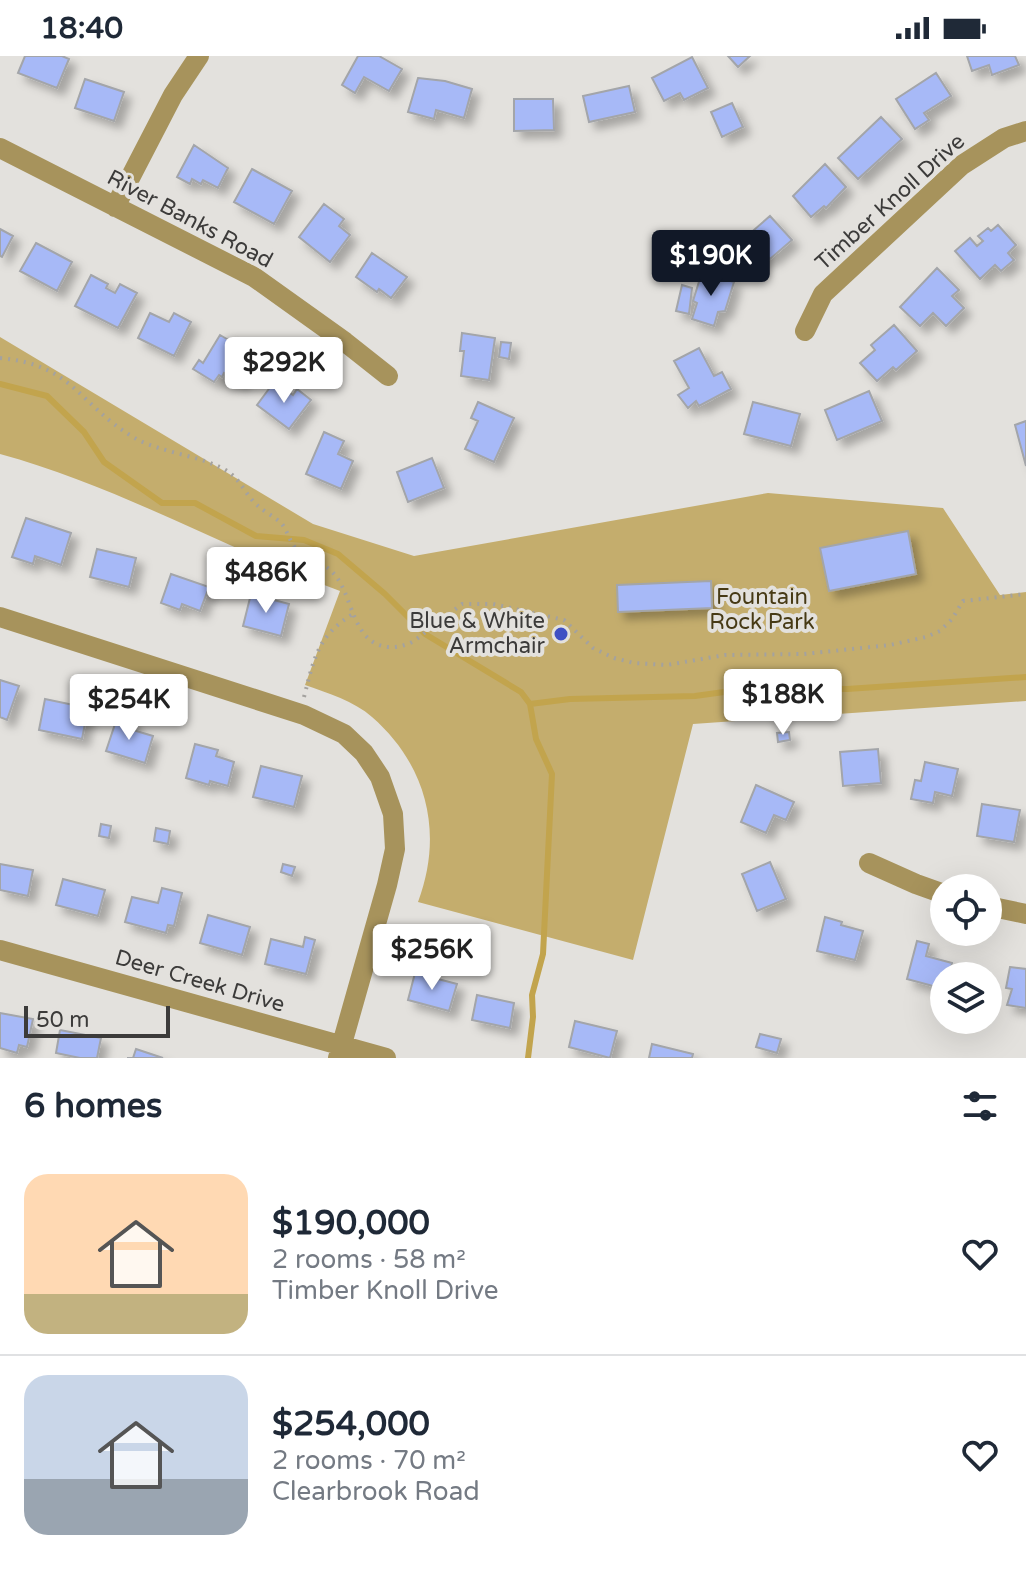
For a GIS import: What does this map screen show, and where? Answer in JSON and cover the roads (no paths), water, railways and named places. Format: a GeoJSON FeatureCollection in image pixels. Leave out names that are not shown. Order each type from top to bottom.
{"type":"FeatureCollection","features":[{"type":"Feature","properties":{"kind":"street"},"geometry":{"type":"LineString","coordinates":[[115,207],[173,95],[199,56]]}},
{"type":"Feature","properties":{"kind":"street","name":"Timber Knoll Drive"},"geometry":{"type":"LineString","coordinates":[[805,331],[823,294],[962,165],[1004,138],[1026,131]]}},
{"type":"Feature","properties":{"kind":"street","name":"River Banks Road"},"geometry":{"type":"LineString","coordinates":[[0,148],[254,277],[388,376]]}},
{"type":"Feature","properties":{"kind":"street"},"geometry":{"type":"LineString","coordinates":[[0,617],[299,713],[344,734],[364,753],[380,777],[393,814],[395,849],[340,1052]]}},
{"type":"Feature","properties":{"kind":"street"},"geometry":{"type":"LineString","coordinates":[[869,863],[930,889]]}},
{"type":"Feature","properties":{"kind":"street"},"geometry":{"type":"LineString","coordinates":[[1002,909],[1026,914]]}},
{"type":"Feature","properties":{"kind":"street","name":"Deer Creek Drive"},"geometry":{"type":"LineString","coordinates":[[0,950],[340,1052],[386,1058]]}},
{"type":"Feature","properties":{"kind":"waterway"},"geometry":{"type":"LineString","coordinates":[[0,384],[47,396],[84,432],[104,462],[162,503],[195,503],[256,536],[304,540],[338,554],[425,634],[521,692],[530,704],[536,739],[552,774],[543,954],[532,995],[528,1058]]}},
{"type":"Feature","properties":{"kind":"waterway"},"geometry":{"type":"LineString","coordinates":[[530,704],[570,699],[695,696],[753,688],[847,689],[1026,677]]}},
{"type":"Feature","properties":{"kind":"place","name":"Blue & White Armchair"},"geometry":{"type":"Point","coordinates":[561,634]}},
{"type":"Feature","properties":{"kind":"park label","name":"Fountain Rock Park"},"geometry":{"type":"Point","coordinates":[762,610]}}]}
